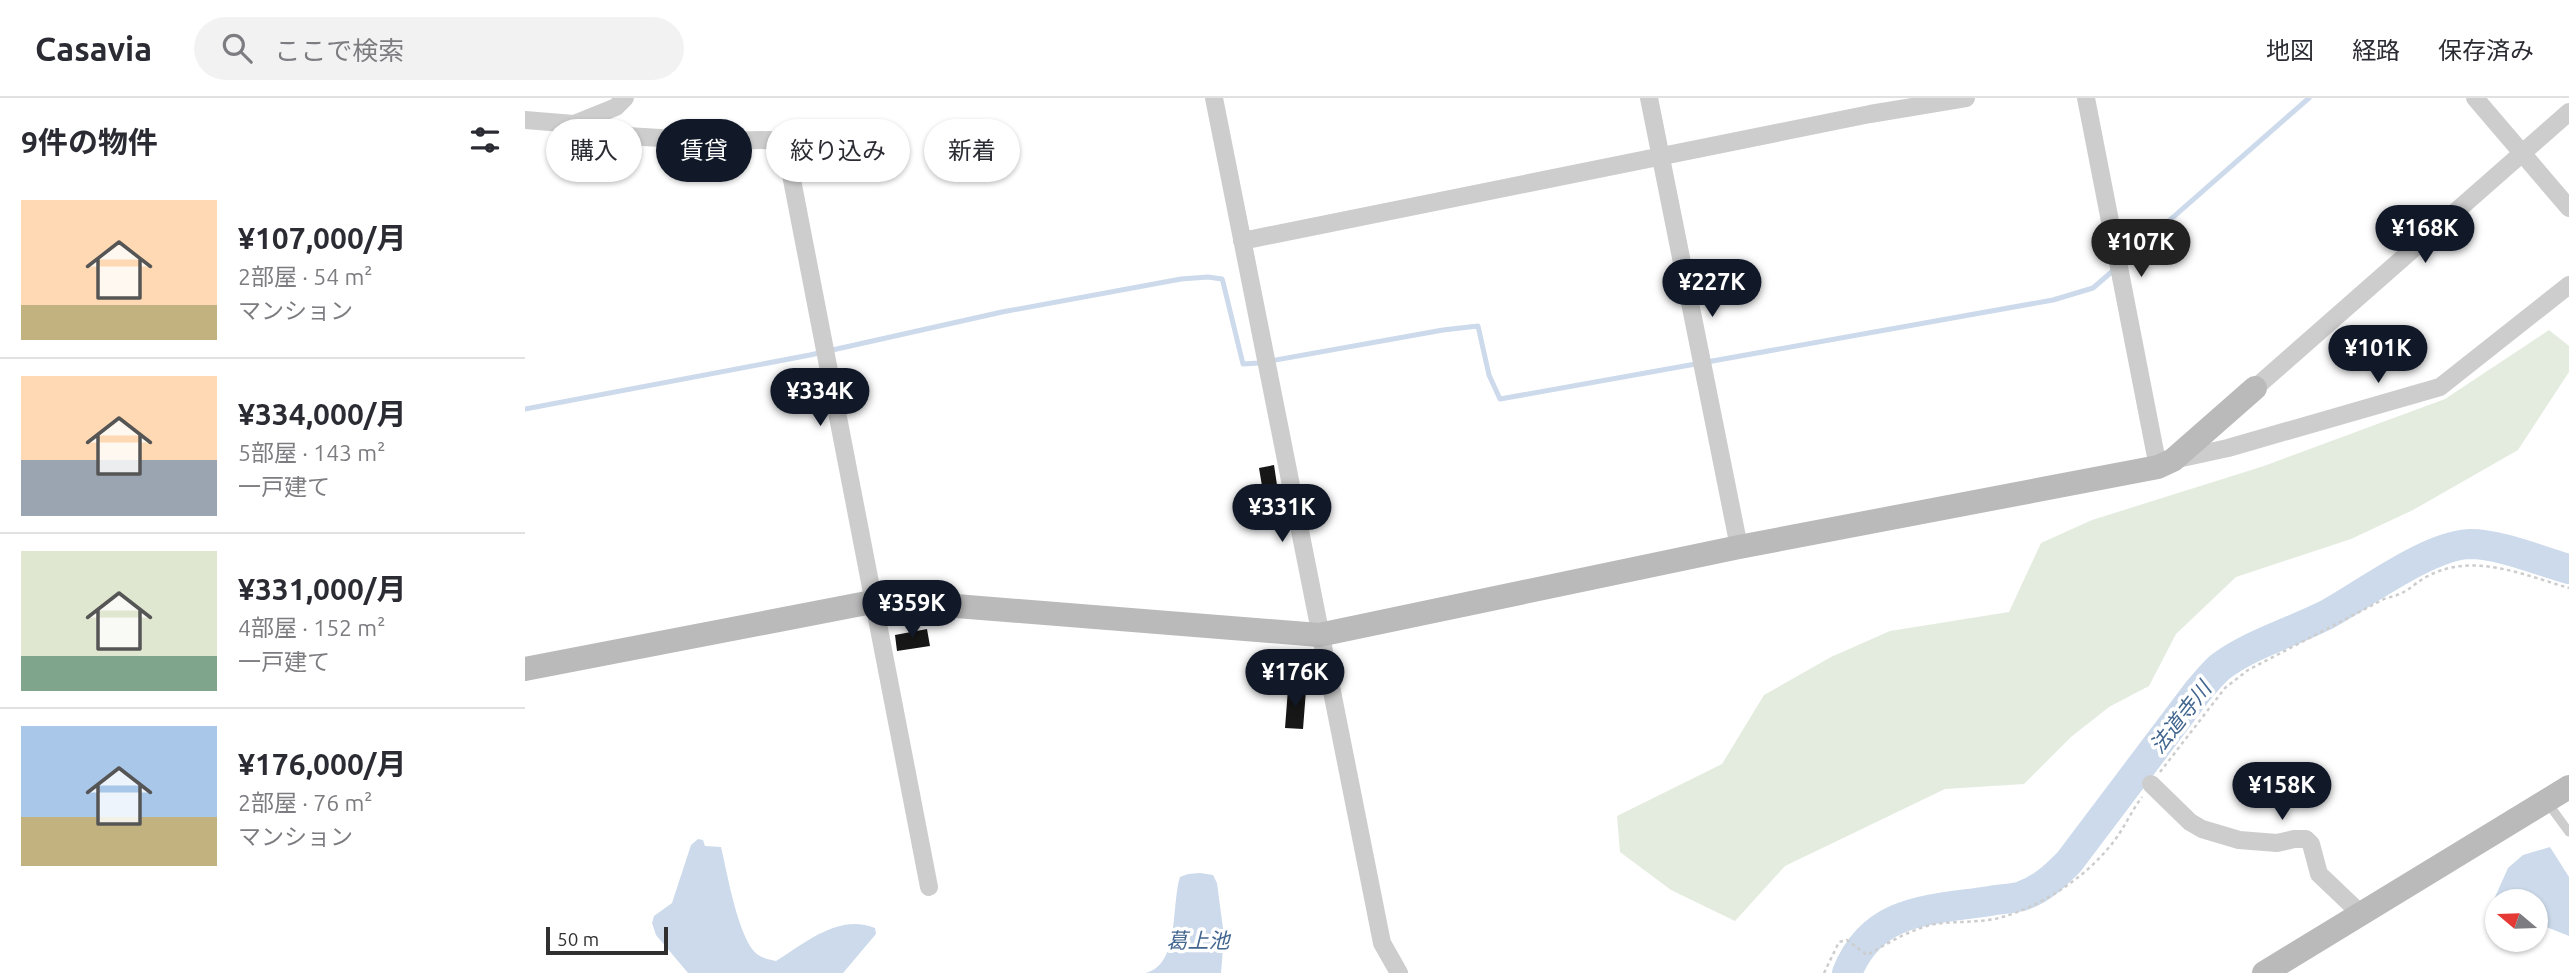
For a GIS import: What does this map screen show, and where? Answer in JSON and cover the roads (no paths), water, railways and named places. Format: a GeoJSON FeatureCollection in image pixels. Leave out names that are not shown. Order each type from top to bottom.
{"type":"FeatureCollection","features":[{"type":"Feature","properties":{"kind":"street"},"geometry":{"type":"LineString","coordinates":[[586,119],[616,107],[625,98]]}},
{"type":"Feature","properties":{"kind":"street"},"geometry":{"type":"LineString","coordinates":[[1214,98],[1382,943],[1399,973]]}},
{"type":"Feature","properties":{"kind":"street"},"geometry":{"type":"LineString","coordinates":[[1649,98],[1739,547]]}},
{"type":"Feature","properties":{"kind":"street"},"geometry":{"type":"LineString","coordinates":[[1242,241],[1660,158],[1868,106],[1966,98]]}},
{"type":"Feature","properties":{"kind":"street"},"geometry":{"type":"LineString","coordinates":[[2086,98],[2166,463]]}},
{"type":"Feature","properties":{"kind":"street"},"geometry":{"type":"LineString","coordinates":[[2475,98],[2569,208]]}},
{"type":"Feature","properties":{"kind":"street"},"geometry":{"type":"LineString","coordinates":[[2166,463],[2569,112]]}},
{"type":"Feature","properties":{"kind":"street"},"geometry":{"type":"LineString","coordinates":[[525,120],[546,122]]}},
{"type":"Feature","properties":{"kind":"street"},"geometry":{"type":"LineString","coordinates":[[642,137],[710,141],[771,140],[787,154],[929,887]]}},
{"type":"Feature","properties":{"kind":"street"},"geometry":{"type":"LineString","coordinates":[[525,669],[872,602],[919,603],[1319,635],[1739,547],[2166,463],[2228,448],[2440,387],[2569,285]]}},
{"type":"Feature","properties":{"kind":"street"},"geometry":{"type":"LineString","coordinates":[[2151,784],[2190,822],[2202,829],[2239,840],[2277,843],[2306,839],[2311,844],[2319,874],[2361,914]]}},
{"type":"Feature","properties":{"kind":"street"},"geometry":{"type":"LineString","coordinates":[[2264,973],[2569,787]]}},
{"type":"Feature","properties":{"kind":"lane"},"geometry":{"type":"LineString","coordinates":[[2546,801],[2569,832]]}},
{"type":"Feature","properties":{"kind":"water"},"geometry":{"type":"Polygon","coordinates":[[[698,839],[703,840],[705,846],[721,847],[740,923],[753,949],[762,957],[776,961],[823,932],[848,924],[875,928],[876,934],[843,973],[688,973],[656,935],[652,923],[654,916],[672,903],[691,845],[698,839]]]}},
{"type":"Feature","properties":{"kind":"water"},"geometry":{"type":"Polygon","coordinates":[[[2550,847],[2569,877],[2569,936],[2548,928],[2548,889],[2499,889],[2508,868],[2523,855],[2550,847]]]}},
{"type":"Feature","properties":{"kind":"water","name":"葛上池"},"geometry":{"type":"Polygon","coordinates":[[[1200,873],[1213,875],[1217,883],[1224,936],[1221,973],[1145,973],[1156,968],[1169,947],[1180,877],[1200,873]]]}},
{"type":"Feature","properties":{"kind":"waterway"},"geometry":{"type":"LineString","coordinates":[[2122,262],[2309,98]]}},
{"type":"Feature","properties":{"kind":"waterway"},"geometry":{"type":"LineString","coordinates":[[525,409],[810,355],[1002,312],[1181,279],[1208,277],[1222,279],[1243,364],[1478,326],[1489,375],[1500,399],[2053,300],[2093,288],[2115,269]]}},
{"type":"Feature","properties":{"kind":"waterway","name":"法道寺川"},"geometry":{"type":"LineString","coordinates":[[1847,973],[1858,952],[1872,936],[1888,924],[1925,911],[2022,896],[2048,882],[2069,862],[2198,691],[2220,667],[2232,659],[2326,615],[2396,572],[2454,547],[2470,544],[2494,547],[2569,569]]}}]}
